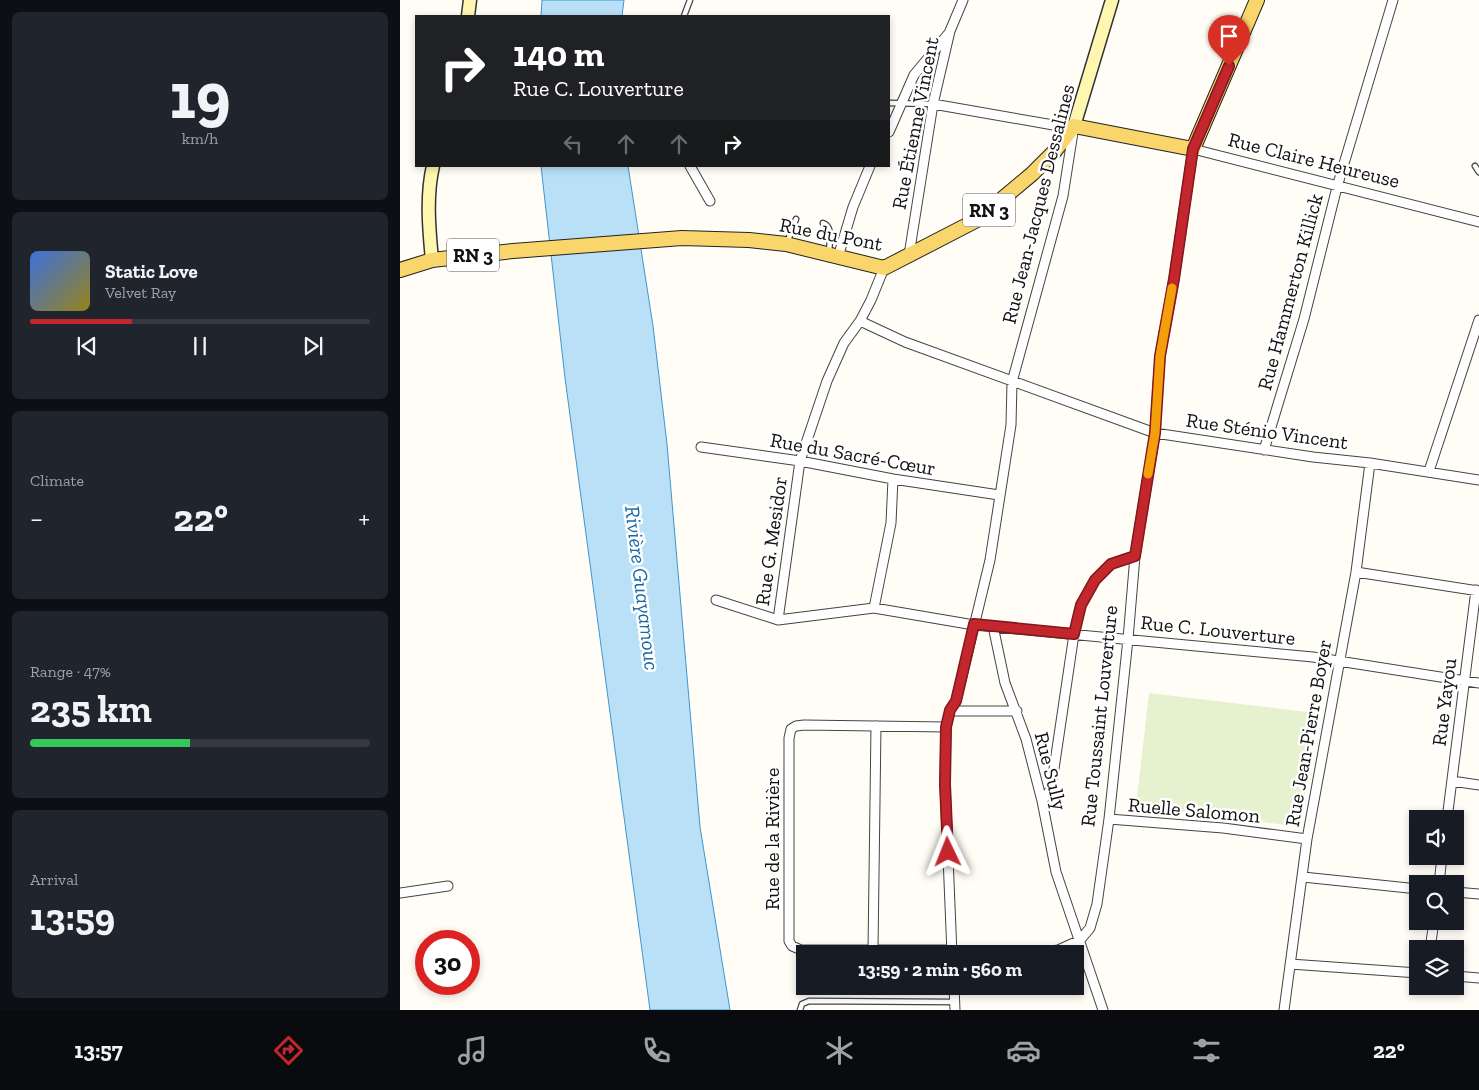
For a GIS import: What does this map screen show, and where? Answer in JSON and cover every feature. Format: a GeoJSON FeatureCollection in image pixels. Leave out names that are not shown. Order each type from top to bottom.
{"type":"FeatureCollection","features":[{"type":"Feature","properties":{"kind":"main road"},"geometry":{"type":"LineString","coordinates":[[468,15],[470,0]]}},
{"type":"Feature","properties":{"kind":"main road","name":"Rue Jean-Jacques Dessalines"},"geometry":{"type":"LineString","coordinates":[[1074,126],[1112,0]]}},
{"type":"Feature","properties":{"kind":"main road","name":"Rue Toussaint Louverture"},"geometry":{"type":"LineString","coordinates":[[1193,149],[1257,0]]}},
{"type":"Feature","properties":{"kind":"main road","name":"Rue Claire Heureuse"},"geometry":{"type":"LineString","coordinates":[[1074,126],[1193,149]]}},
{"type":"Feature","properties":{"kind":"main road","name":"Rue du Pont"},"geometry":{"type":"LineString","coordinates":[[432,260],[513,251],[682,238],[749,240],[786,244],[884,268],[977,220],[1032,174],[1054,152],[1074,126]]}},
{"type":"Feature","properties":{"kind":"main road"},"geometry":{"type":"LineString","coordinates":[[432,260],[428,226],[433,167]]}},
{"type":"Feature","properties":{"kind":"main road","name":"RN 3"},"geometry":{"type":"LineString","coordinates":[[400,270],[432,260]]}},
{"type":"Feature","properties":{"kind":"street","name":"Rue Étienne Vincent"},"geometry":{"type":"LineString","coordinates":[[909,256],[933,104],[950,31],[963,0]]}},
{"type":"Feature","properties":{"kind":"street","name":"Rue Hammerton Killick"},"geometry":{"type":"LineString","coordinates":[[1264,450],[1304,319],[1337,187],[1393,0]]}},
{"type":"Feature","properties":{"kind":"street"},"geometry":{"type":"LineString","coordinates":[[890,129],[914,75],[950,31]]}},
{"type":"Feature","properties":{"kind":"street","name":"Rue Claire Heureuse"},"geometry":{"type":"LineString","coordinates":[[933,104],[1059,126],[1074,126]]}},
{"type":"Feature","properties":{"kind":"street","name":"Rue Jean-Jacques Dessalines"},"geometry":{"type":"LineString","coordinates":[[952,945],[945,784],[946,727],[950,710],[956,701],[990,560],[1011,425],[1012,382],[1063,196],[1074,126]]}},
{"type":"Feature","properties":{"kind":"street","name":"Rue Claire Heureuse"},"geometry":{"type":"LineString","coordinates":[[1193,149],[1479,222]]}},
{"type":"Feature","properties":{"kind":"street","name":"Rue Toussaint Louverture"},"geometry":{"type":"LineString","coordinates":[[1080,940],[1090,928],[1097,904],[1128,639],[1135,556],[1155,433],[1160,356],[1174,279],[1193,149]]}},
{"type":"Feature","properties":{"kind":"street"},"geometry":{"type":"LineString","coordinates":[[691,167],[710,201]]}},
{"type":"Feature","properties":{"kind":"street"},"geometry":{"type":"LineString","coordinates":[[833,256],[870,167]]}},
{"type":"Feature","properties":{"kind":"street","name":"Rue G. Mesidor"},"geometry":{"type":"LineString","coordinates":[[778,620],[800,461],[827,381],[844,343],[860,322],[884,268]]}},
{"type":"Feature","properties":{"kind":"street"},"geometry":{"type":"LineString","coordinates":[[1429,471],[1479,320]]}},
{"type":"Feature","properties":{"kind":"street","name":"Rue Sténio Vincent"},"geometry":{"type":"LineString","coordinates":[[860,322],[905,342],[1155,433],[1313,457],[1370,462],[1479,480]]}},
{"type":"Feature","properties":{"kind":"street","name":"Rue du Sacré-Cœur"},"geometry":{"type":"LineString","coordinates":[[701,447],[800,461],[893,479],[999,495]]}},
{"type":"Feature","properties":{"kind":"street","name":"Rue Jean-Pierre Boyer"},"geometry":{"type":"LineString","coordinates":[[1284,1010],[1307,839],[1356,572],[1370,462]]}},
{"type":"Feature","properties":{"kind":"street"},"geometry":{"type":"LineString","coordinates":[[874,608],[891,523],[893,479]]}},
{"type":"Feature","properties":{"kind":"street"},"geometry":{"type":"LineString","coordinates":[[1042,801],[1051,789],[1074,634],[1081,605],[1095,580],[1111,564],[1135,556]]}},
{"type":"Feature","properties":{"kind":"street"},"geometry":{"type":"LineString","coordinates":[[1356,572],[1478,591]]}},
{"type":"Feature","properties":{"kind":"street","name":"Rue Yayou"},"geometry":{"type":"LineString","coordinates":[[1448,810],[1464,681],[1478,591]]}},
{"type":"Feature","properties":{"kind":"street","name":"Rue C. Louverture"},"geometry":{"type":"LineString","coordinates":[[716,600],[778,620],[874,608],[974,624],[1339,661],[1479,683]]}},
{"type":"Feature","properties":{"kind":"street","name":"Rue Sully"},"geometry":{"type":"LineString","coordinates":[[993,626],[1005,683],[1026,739],[1042,801],[1056,872],[1103,1010]]}},
{"type":"Feature","properties":{"kind":"street"},"geometry":{"type":"LineString","coordinates":[[950,710],[1017,711]]}},
{"type":"Feature","properties":{"kind":"street","name":"Rue de la Rivière"},"geometry":{"type":"LineString","coordinates":[[796,948],[792,946],[790,941],[789,738],[791,729],[796,726],[876,726]]}},
{"type":"Feature","properties":{"kind":"street"},"geometry":{"type":"LineString","coordinates":[[873,945],[876,726],[946,727]]}},
{"type":"Feature","properties":{"kind":"street"},"geometry":{"type":"LineString","coordinates":[[1452,781],[1479,785]]}},
{"type":"Feature","properties":{"kind":"street","name":"Ruelle Salomon"},"geometry":{"type":"LineString","coordinates":[[1108,820],[1223,828],[1307,839]]}},
{"type":"Feature","properties":{"kind":"street"},"geometry":{"type":"LineString","coordinates":[[1303,878],[1409,888]]}},
{"type":"Feature","properties":{"kind":"street"},"geometry":{"type":"LineString","coordinates":[[400,893],[448,886]]}},
{"type":"Feature","properties":{"kind":"street"},"geometry":{"type":"LineString","coordinates":[[1464,893],[1479,894]]}},
{"type":"Feature","properties":{"kind":"street"},"geometry":{"type":"LineString","coordinates":[[1069,945],[1080,940]]}},
{"type":"Feature","properties":{"kind":"street"},"geometry":{"type":"LineString","coordinates":[[1290,964],[1409,972]]}},
{"type":"Feature","properties":{"kind":"street"},"geometry":{"type":"LineString","coordinates":[[1464,977],[1479,978]]}},
{"type":"Feature","properties":{"kind":"lane"},"geometry":{"type":"LineString","coordinates":[[684,15],[690,0]]}},
{"type":"Feature","properties":{"kind":"lane"},"geometry":{"type":"LineString","coordinates":[[890,103],[933,104]]}},
{"type":"Feature","properties":{"kind":"lane"},"geometry":{"type":"LineString","coordinates":[[1475,166],[1479,172]]}},
{"type":"Feature","properties":{"kind":"lane"},"geometry":{"type":"LineString","coordinates":[[786,244],[796,219]]}},
{"type":"Feature","properties":{"kind":"lane"},"geometry":{"type":"LineString","coordinates":[[823,223],[830,229],[833,256]]}},
{"type":"Feature","properties":{"kind":"lane"},"geometry":{"type":"LineString","coordinates":[[800,1010],[802,1004],[809,1001],[955,1006]]}},
{"type":"Feature","properties":{"kind":"green space"},"geometry":{"type":"Polygon","coordinates":[[[1149,693],[1315,713],[1301,827],[1136,806],[1149,693]]]}},
{"type":"Feature","properties":{"kind":"water"},"geometry":{"type":"Polygon","coordinates":[[[542,0],[624,0],[622,15],[541,15],[542,0]]]}},
{"type":"Feature","properties":{"kind":"water","name":"Rivière Guayamouc"},"geometry":{"type":"Polygon","coordinates":[[[541,167],[628,167],[653,326],[667,444],[700,827],[730,1010],[650,1010],[565,378],[541,167]]]}},
{"type":"Feature","properties":{"kind":"slow traffic"},"geometry":{"type":"LineString","coordinates":[[1148,474],[1155,433],[1160,356],[1172,288]]}},
{"type":"Feature","properties":{"kind":"route"},"geometry":{"type":"LineString","coordinates":[[948,852],[945,784],[946,727],[950,710],[956,701],[974,624],[1074,634],[1081,605],[1095,580],[1111,564],[1135,556],[1155,433],[1160,356],[1174,279],[1193,149],[1229,66]]}}]}
